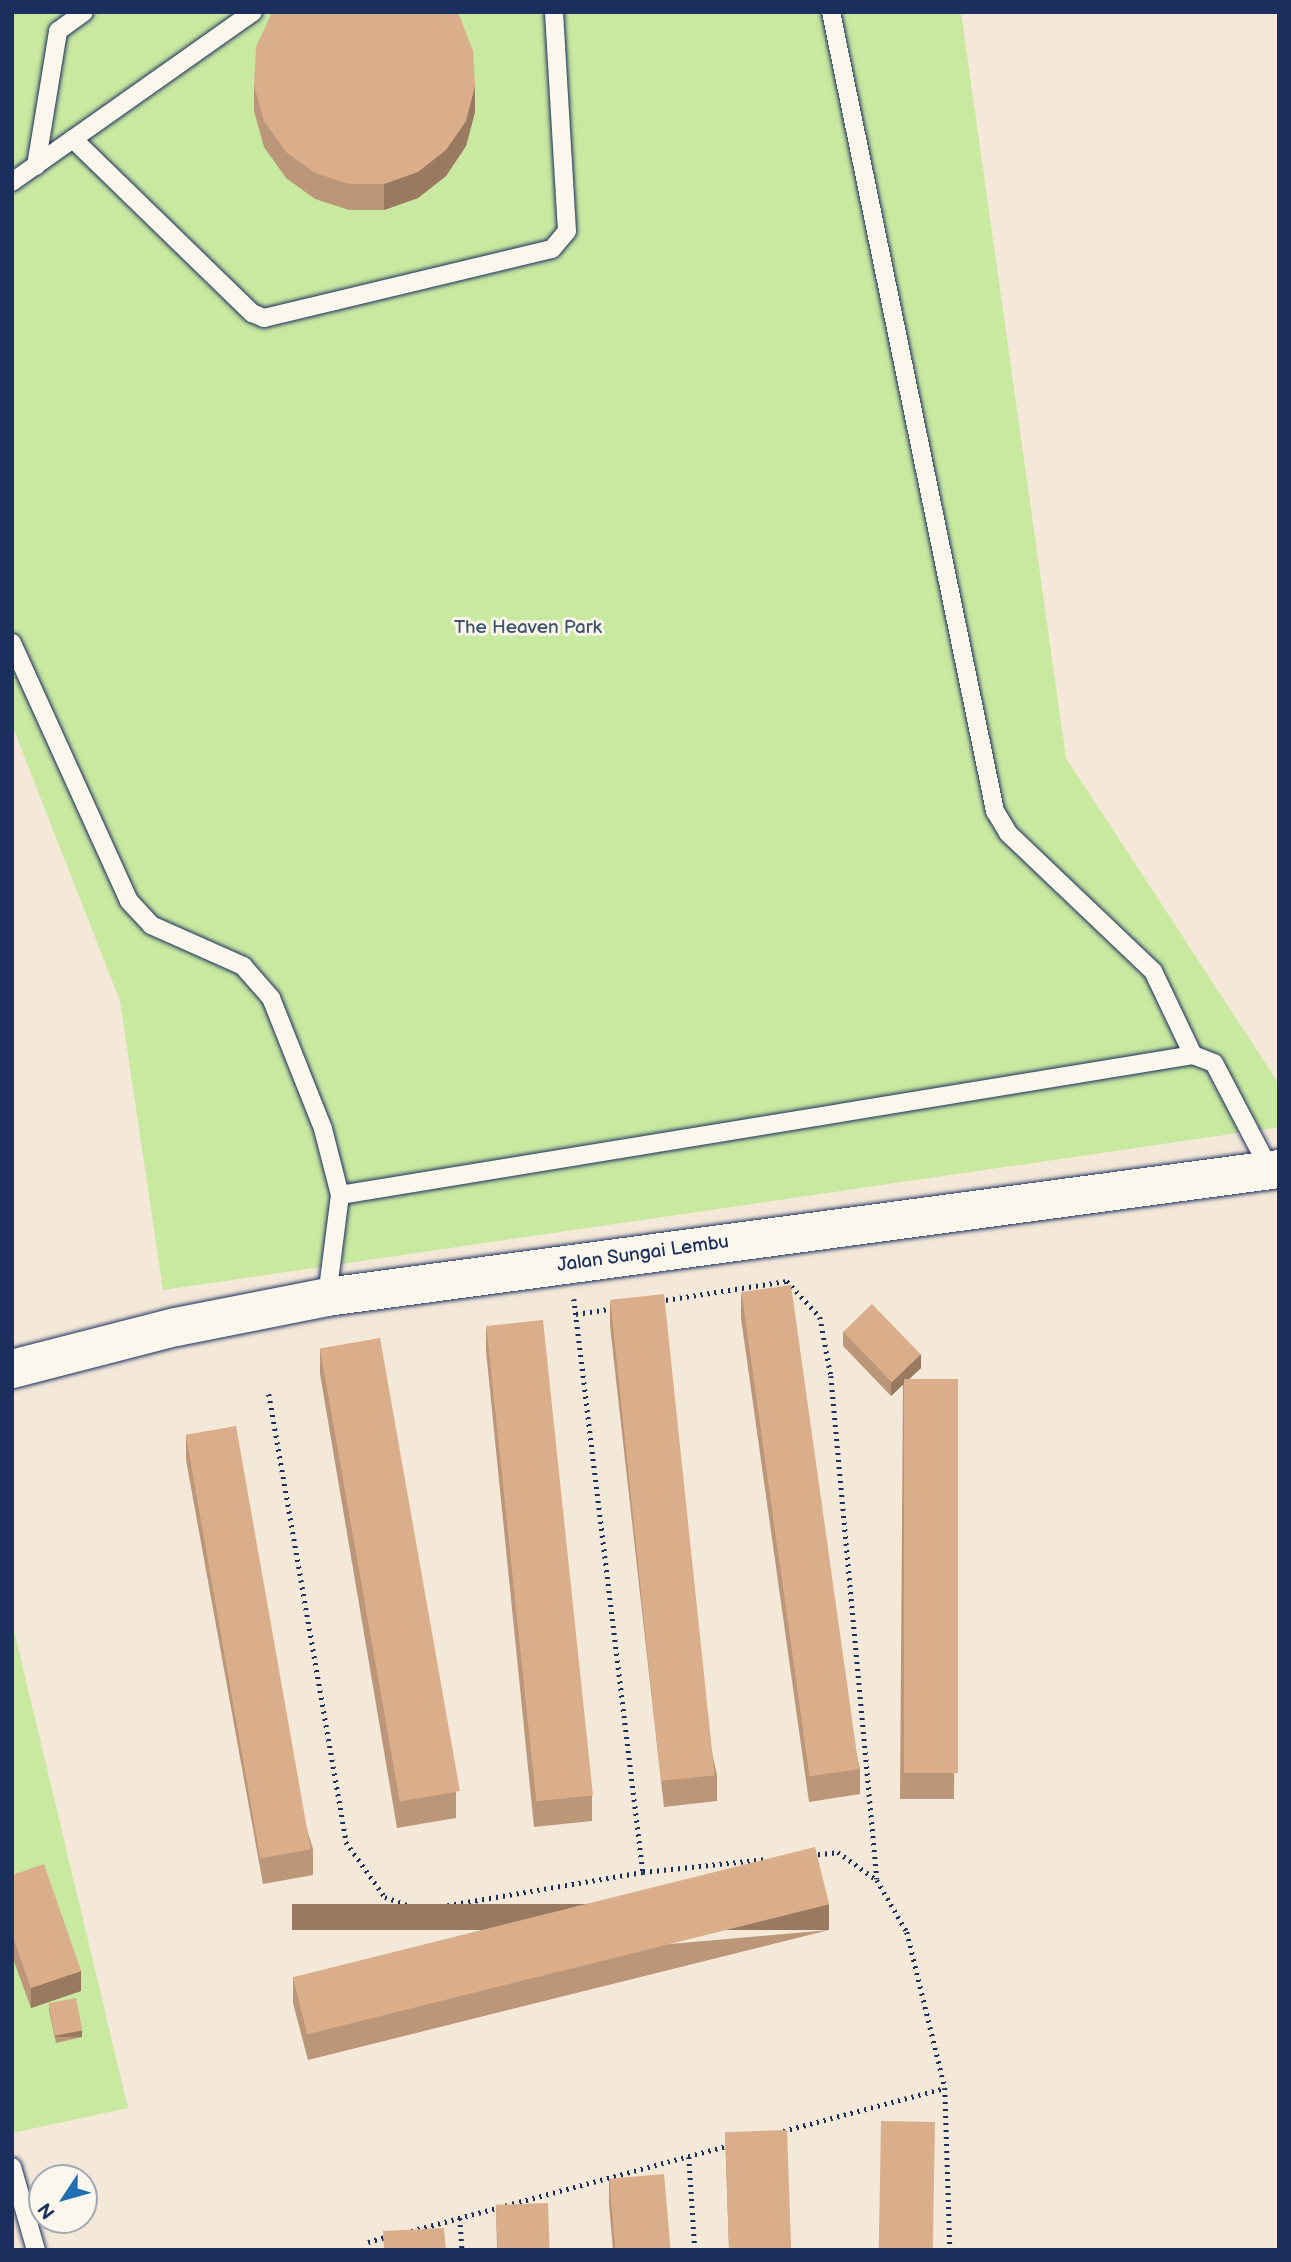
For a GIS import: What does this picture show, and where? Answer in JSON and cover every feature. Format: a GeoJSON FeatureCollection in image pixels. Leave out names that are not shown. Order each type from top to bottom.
{"type":"FeatureCollection","features":[{"type":"Feature","properties":{"kind":"main road","name":"Jalan Sungai Lembu"},"geometry":{"type":"LineString","coordinates":[[12,1369],[176,1327],[327,1297],[1274,1170]]}},
{"type":"Feature","properties":{"kind":"lane"},"geometry":{"type":"LineString","coordinates":[[36,166],[58,31],[84,12]]}},
{"type":"Feature","properties":{"kind":"lane"},"geometry":{"type":"LineString","coordinates":[[12,182],[253,12]]}},
{"type":"Feature","properties":{"kind":"lane"},"geometry":{"type":"LineString","coordinates":[[73,139],[253,313],[264,318],[552,249],[567,231],[554,12]]}},
{"type":"Feature","properties":{"kind":"lane"},"geometry":{"type":"LineString","coordinates":[[831,12],[999,823],[1153,971],[1193,1055]]}},
{"type":"Feature","properties":{"kind":"lane"},"geometry":{"type":"LineString","coordinates":[[12,643],[129,901],[151,925],[243,966],[271,998],[323,1129],[341,1195],[327,1297]]}},
{"type":"Feature","properties":{"kind":"lane"},"geometry":{"type":"LineString","coordinates":[[341,1195],[1193,1055],[1214,1063],[1274,1170]]}},
{"type":"Feature","properties":{"kind":"lane"},"geometry":{"type":"LineString","coordinates":[[12,2167],[36,2250]]}},
{"type":"Feature","properties":{"kind":"path"},"geometry":{"type":"LineString","coordinates":[[570,1263],[643,1872]]}},
{"type":"Feature","properties":{"kind":"path"},"geometry":{"type":"LineString","coordinates":[[655,1302],[787,1281],[820,1317],[831,1376],[877,1880]]}},
{"type":"Feature","properties":{"kind":"path"},"geometry":{"type":"LineString","coordinates":[[576,1314],[629,1306]]}},
{"type":"Feature","properties":{"kind":"path"},"geometry":{"type":"LineString","coordinates":[[269,1394],[346,1842],[364,1873],[385,1897],[420,1910],[643,1872],[782,1858]]}},
{"type":"Feature","properties":{"kind":"path"},"geometry":{"type":"LineString","coordinates":[[796,1856],[838,1852],[877,1880],[907,1932],[945,2088],[950,2250]]}},
{"type":"Feature","properties":{"kind":"path"},"geometry":{"type":"LineString","coordinates":[[770,2135],[945,2088]]}},
{"type":"Feature","properties":{"kind":"path"},"geometry":{"type":"LineString","coordinates":[[408,2232],[730,2146]]}},
{"type":"Feature","properties":{"kind":"path"},"geometry":{"type":"LineString","coordinates":[[689,2157],[695,2250]]}},
{"type":"Feature","properties":{"kind":"path"},"geometry":{"type":"LineString","coordinates":[[460,2218],[462,2250]]}},
{"type":"Feature","properties":{"kind":"path"},"geometry":{"type":"LineString","coordinates":[[368,2242],[394,2235]]}},
{"type":"Feature","properties":{"kind":"green space","name":"The Heaven Park"},"geometry":{"type":"Polygon","coordinates":[[[12,12],[961,12],[1066,758],[1279,1084],[1279,1127],[163,1290],[120,1001],[12,725],[12,12]]]}},
{"type":"Feature","properties":{"kind":"green space"},"geometry":{"type":"Polygon","coordinates":[[[12,1622],[128,2108],[12,2133],[12,1622]]]}},
{"type":"Feature","properties":{"kind":"building"},"geometry":{"type":"Polygon","coordinates":[[[272,12],[456,12],[473,51],[475,86],[466,121],[446,150],[418,172],[384,184],[349,184],[315,173],[286,152],[264,121],[254,85],[256,47],[272,12]]]}},
{"type":"Feature","properties":{"kind":"building"},"geometry":{"type":"Polygon","coordinates":[[[791,1285],[859,1769],[810,1776],[741,1292],[791,1285]]]}},
{"type":"Feature","properties":{"kind":"building"},"geometry":{"type":"Polygon","coordinates":[[[664,1294],[715,1775],[661,1781],[610,1300],[664,1294]]]}},
{"type":"Feature","properties":{"kind":"building"},"geometry":{"type":"Polygon","coordinates":[[[872,1304],[921,1354],[892,1382],[843,1332],[872,1304]]]}},
{"type":"Feature","properties":{"kind":"building"},"geometry":{"type":"Polygon","coordinates":[[[543,1320],[593,1795],[536,1801],[486,1326],[543,1320]]]}},
{"type":"Feature","properties":{"kind":"building"},"geometry":{"type":"Polygon","coordinates":[[[380,1338],[460,1791],[400,1802],[320,1349],[380,1338]]]}},
{"type":"Feature","properties":{"kind":"building"},"geometry":{"type":"Polygon","coordinates":[[[904,1379],[958,1379],[958,1773],[904,1773],[904,1379]]]}},
{"type":"Feature","properties":{"kind":"building"},"geometry":{"type":"Polygon","coordinates":[[[236,1426],[311,1849],[260,1858],[186,1435],[236,1426]]]}},
{"type":"Feature","properties":{"kind":"building"},"geometry":{"type":"Polygon","coordinates":[[[815,1847],[829,1904],[307,2034],[293,1977],[815,1847]]]}},
{"type":"Feature","properties":{"kind":"building"},"geometry":{"type":"Polygon","coordinates":[[[44,1864],[81,1971],[31,1988],[12,1935],[12,1875],[44,1864]]]}},
{"type":"Feature","properties":{"kind":"building"},"geometry":{"type":"Polygon","coordinates":[[[76,1998],[82,2030],[55,2036],[49,2003],[76,1998]]]}},
{"type":"Feature","properties":{"kind":"building"},"geometry":{"type":"Polygon","coordinates":[[[881,2121],[935,2122],[933,2250],[879,2250],[881,2121]]]}},
{"type":"Feature","properties":{"kind":"building"},"geometry":{"type":"Polygon","coordinates":[[[787,2130],[791,2250],[729,2250],[725,2132],[787,2130]]]}},
{"type":"Feature","properties":{"kind":"building"},"geometry":{"type":"Polygon","coordinates":[[[664,2174],[671,2250],[615,2250],[609,2179],[664,2174]]]}},
{"type":"Feature","properties":{"kind":"building"},"geometry":{"type":"Polygon","coordinates":[[[548,2203],[550,2250],[498,2250],[496,2205],[548,2203]]]}},
{"type":"Feature","properties":{"kind":"building"},"geometry":{"type":"Polygon","coordinates":[[[444,2228],[446,2250],[384,2250],[383,2231],[444,2228]]]}}]}
